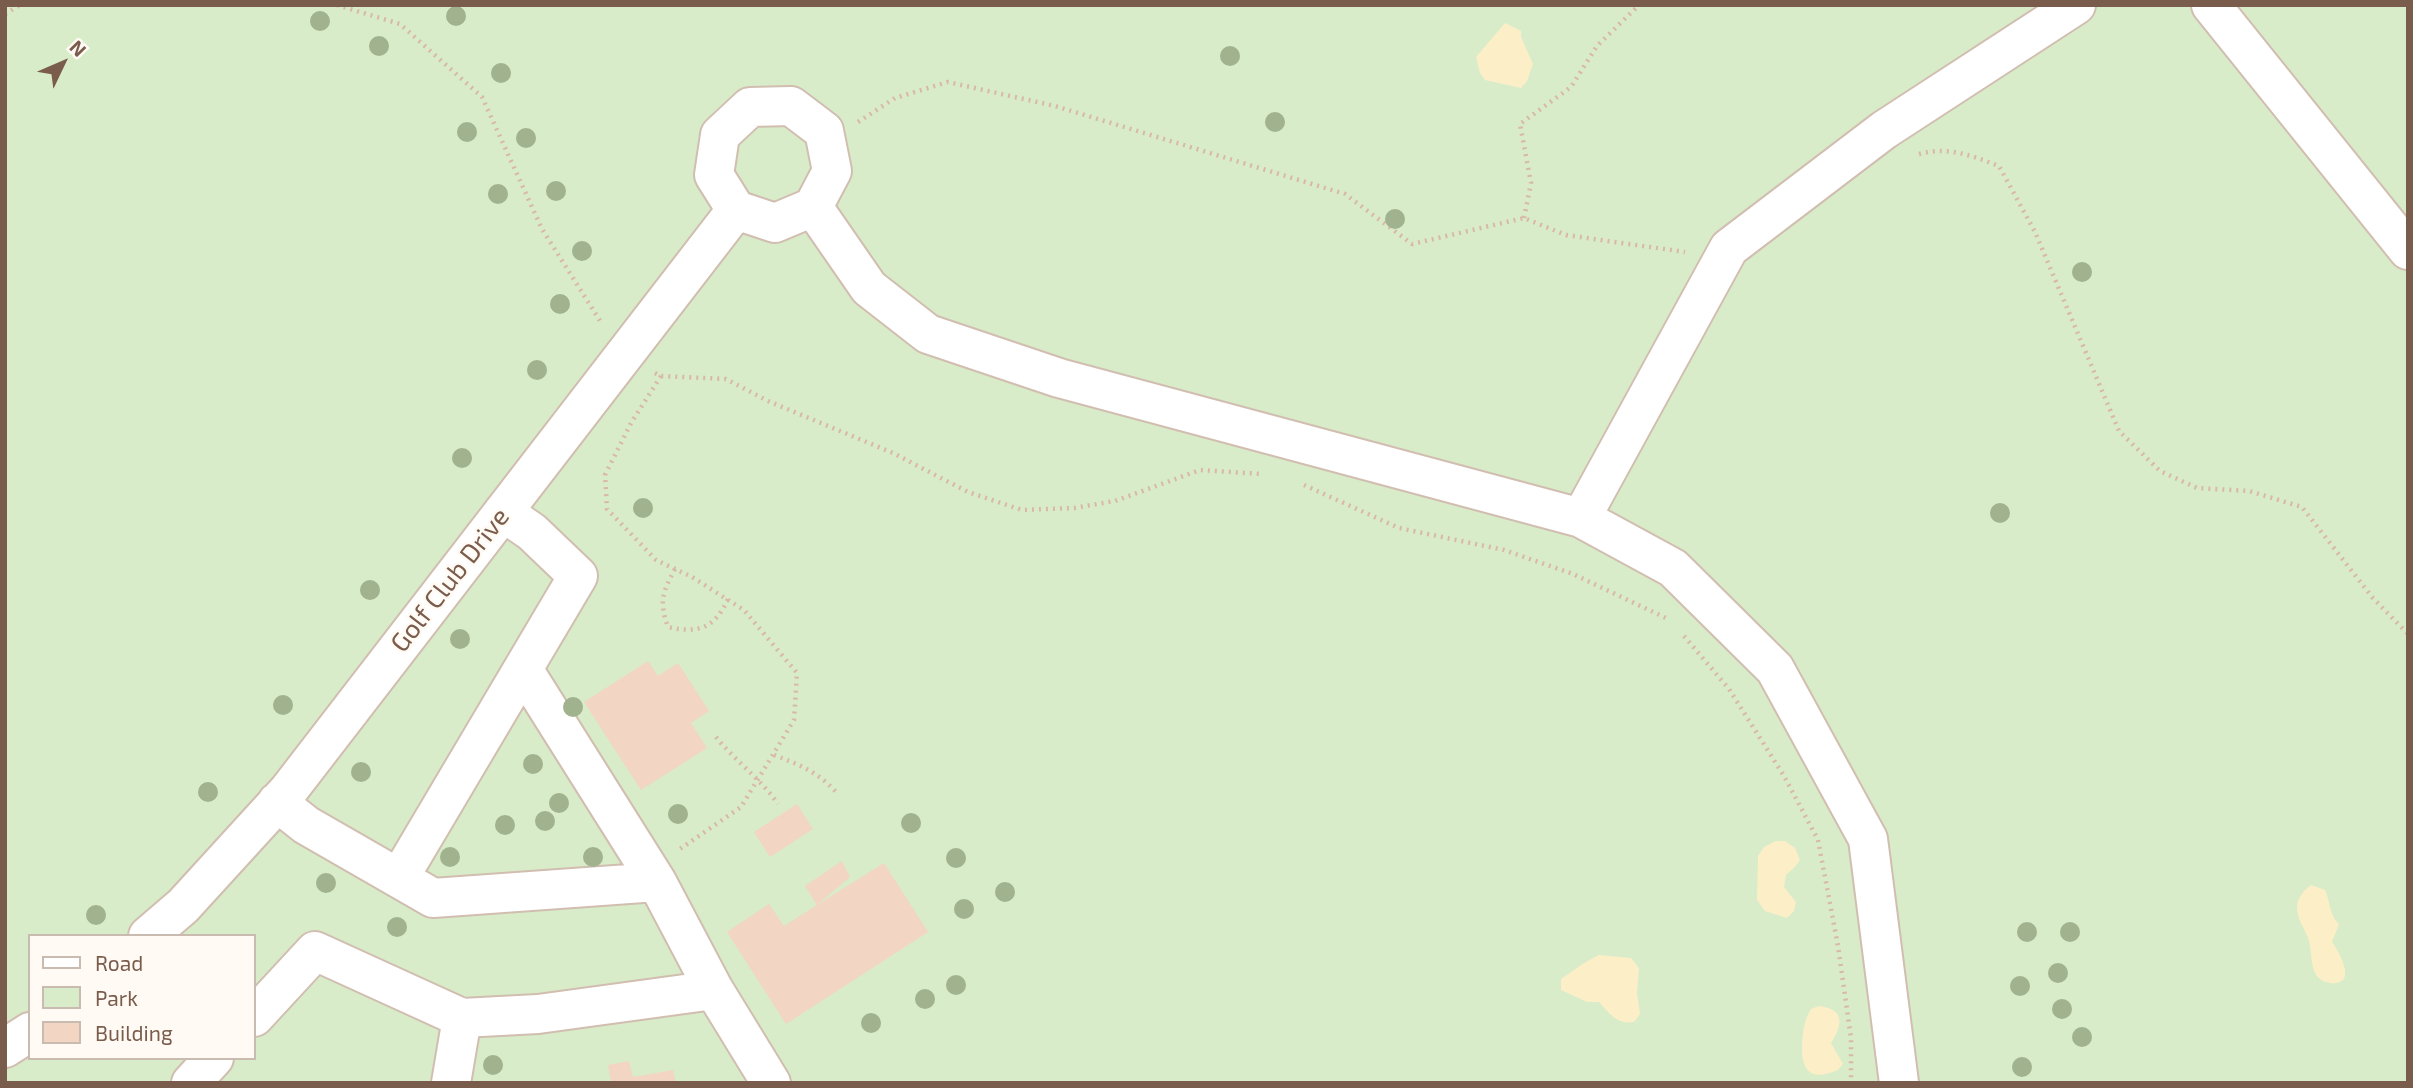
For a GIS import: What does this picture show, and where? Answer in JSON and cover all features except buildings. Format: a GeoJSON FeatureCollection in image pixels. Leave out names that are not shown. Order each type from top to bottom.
{"type":"FeatureCollection","features":[{"type":"Feature","properties":{"kind":"street"},"geometry":{"type":"LineString","coordinates":[[1581,518],[1729,248],[1884,130],[2076,5]]}},
{"type":"Feature","properties":{"kind":"street"},"geometry":{"type":"LineString","coordinates":[[2211,5],[2408,250]]}},
{"type":"Feature","properties":{"kind":"street"},"geometry":{"type":"LineString","coordinates":[[791,106],[824,131],[832,171],[813,207],[775,223],[736,210],[714,175],[720,135],[750,107],[791,106]]}},
{"type":"Feature","properties":{"kind":"street"},"geometry":{"type":"LineString","coordinates":[[813,207],[869,288],[928,334],[1059,378],[1581,518],[1673,568],[1775,669],[1868,839],[1899,1083]]}},
{"type":"Feature","properties":{"kind":"street","name":"Golf Club Drive"},"geometry":{"type":"LineString","coordinates":[[150,934],[183,906],[277,802],[736,210]]}},
{"type":"Feature","properties":{"kind":"street"},"geometry":{"type":"LineString","coordinates":[[399,878],[578,576],[531,532],[503,512]]}},
{"type":"Feature","properties":{"kind":"street"},"geometry":{"type":"LineString","coordinates":[[523,669],[666,867],[714,990],[771,1083]]}},
{"type":"Feature","properties":{"kind":"street"},"geometry":{"type":"LineString","coordinates":[[277,802],[306,825],[433,898],[666,867]]}},
{"type":"Feature","properties":{"kind":"street"},"geometry":{"type":"LineString","coordinates":[[256,1015],[315,951],[462,1018],[538,1014],[714,990]]}},
{"type":"Feature","properties":{"kind":"street"},"geometry":{"type":"LineString","coordinates":[[451,1083],[462,1018]]}},
{"type":"Feature","properties":{"kind":"street"},"geometry":{"type":"LineString","coordinates":[[5,1048],[28,1033]]}},
{"type":"Feature","properties":{"kind":"street"},"geometry":{"type":"LineString","coordinates":[[191,1083],[212,1060]]}},
{"type":"Feature","properties":{"kind":"path"},"geometry":{"type":"LineString","coordinates":[[5,13],[20,5]]}},
{"type":"Feature","properties":{"kind":"path"},"geometry":{"type":"LineString","coordinates":[[337,5],[400,24],[482,97],[542,229],[622,358],[661,376],[726,379],[768,401],[893,453],[968,492],[1022,510],[1074,508],[1115,501],[1200,470],[1268,474]]}},
{"type":"Feature","properties":{"kind":"path"},"geometry":{"type":"LineString","coordinates":[[1524,218],[1531,183],[1520,124],[1571,87],[1597,46],[1639,5]]}},
{"type":"Feature","properties":{"kind":"path"},"geometry":{"type":"LineString","coordinates":[[827,146],[895,98],[948,82],[1055,106],[1345,194],[1412,244],[1524,218],[1566,235],[1686,253],[1729,248]]}},
{"type":"Feature","properties":{"kind":"path"},"geometry":{"type":"LineString","coordinates":[[1911,157],[1932,150],[1963,152],[2000,166],[2035,232],[2119,431],[2160,471],[2197,488],[2249,491],[2302,507],[2372,597],[2408,634]]}},
{"type":"Feature","properties":{"kind":"path"},"geometry":{"type":"LineString","coordinates":[[661,376],[631,423],[606,475],[607,509],[656,560],[692,577],[744,610],[797,673],[794,720],[741,807],[666,867]]}},
{"type":"Feature","properties":{"kind":"path"},"geometry":{"type":"LineString","coordinates":[[1293,481],[1399,528],[1504,550],[1573,574],[1671,620]]}},
{"type":"Feature","properties":{"kind":"path"},"geometry":{"type":"LineString","coordinates":[[675,569],[665,587],[661,607],[668,627],[688,632],[710,625],[721,614],[727,599]]}},
{"type":"Feature","properties":{"kind":"path"},"geometry":{"type":"LineString","coordinates":[[1679,630],[1729,689],[1784,776],[1818,840],[1850,1025],[1851,1083]]}},
{"type":"Feature","properties":{"kind":"path"},"geometry":{"type":"LineString","coordinates":[[716,737],[778,804]]}},
{"type":"Feature","properties":{"kind":"path"},"geometry":{"type":"LineString","coordinates":[[774,755],[804,766],[824,779],[836,792]]}},
{"type":"Feature","properties":{"kind":"green space"},"geometry":{"type":"Polygon","coordinates":[[[5,5],[2408,5],[2408,1083],[5,1083],[5,5]]]}},
{"type":"Feature","properties":{"kind":"sand"},"geometry":{"type":"Polygon","coordinates":[[[1505,23],[1521,31],[1533,64],[1527,81],[1521,88],[1485,80],[1480,73],[1476,57],[1505,23]]]}},
{"type":"Feature","properties":{"kind":"sand"},"geometry":{"type":"Polygon","coordinates":[[[1776,841],[1785,841],[1795,848],[1800,860],[1786,875],[1784,887],[1796,902],[1794,911],[1787,918],[1765,911],[1757,900],[1758,856],[1764,847],[1776,841]]]}},
{"type":"Feature","properties":{"kind":"sand"},"geometry":{"type":"Polygon","coordinates":[[[2311,885],[2325,890],[2332,913],[2339,924],[2332,942],[2344,965],[2345,977],[2336,983],[2324,981],[2317,975],[2310,943],[2298,915],[2298,900],[2311,885]]]}},
{"type":"Feature","properties":{"kind":"sand"},"geometry":{"type":"Polygon","coordinates":[[[1599,955],[1631,958],[1639,968],[1637,993],[1640,1014],[1634,1022],[1618,1020],[1599,1002],[1587,1002],[1561,990],[1561,979],[1599,955]]]}},
{"type":"Feature","properties":{"kind":"sand"},"geometry":{"type":"Polygon","coordinates":[[[1819,1006],[1837,1014],[1838,1030],[1831,1043],[1843,1064],[1838,1070],[1822,1075],[1811,1073],[1807,1069],[1802,1047],[1806,1018],[1811,1009],[1819,1006]]]}}]}
